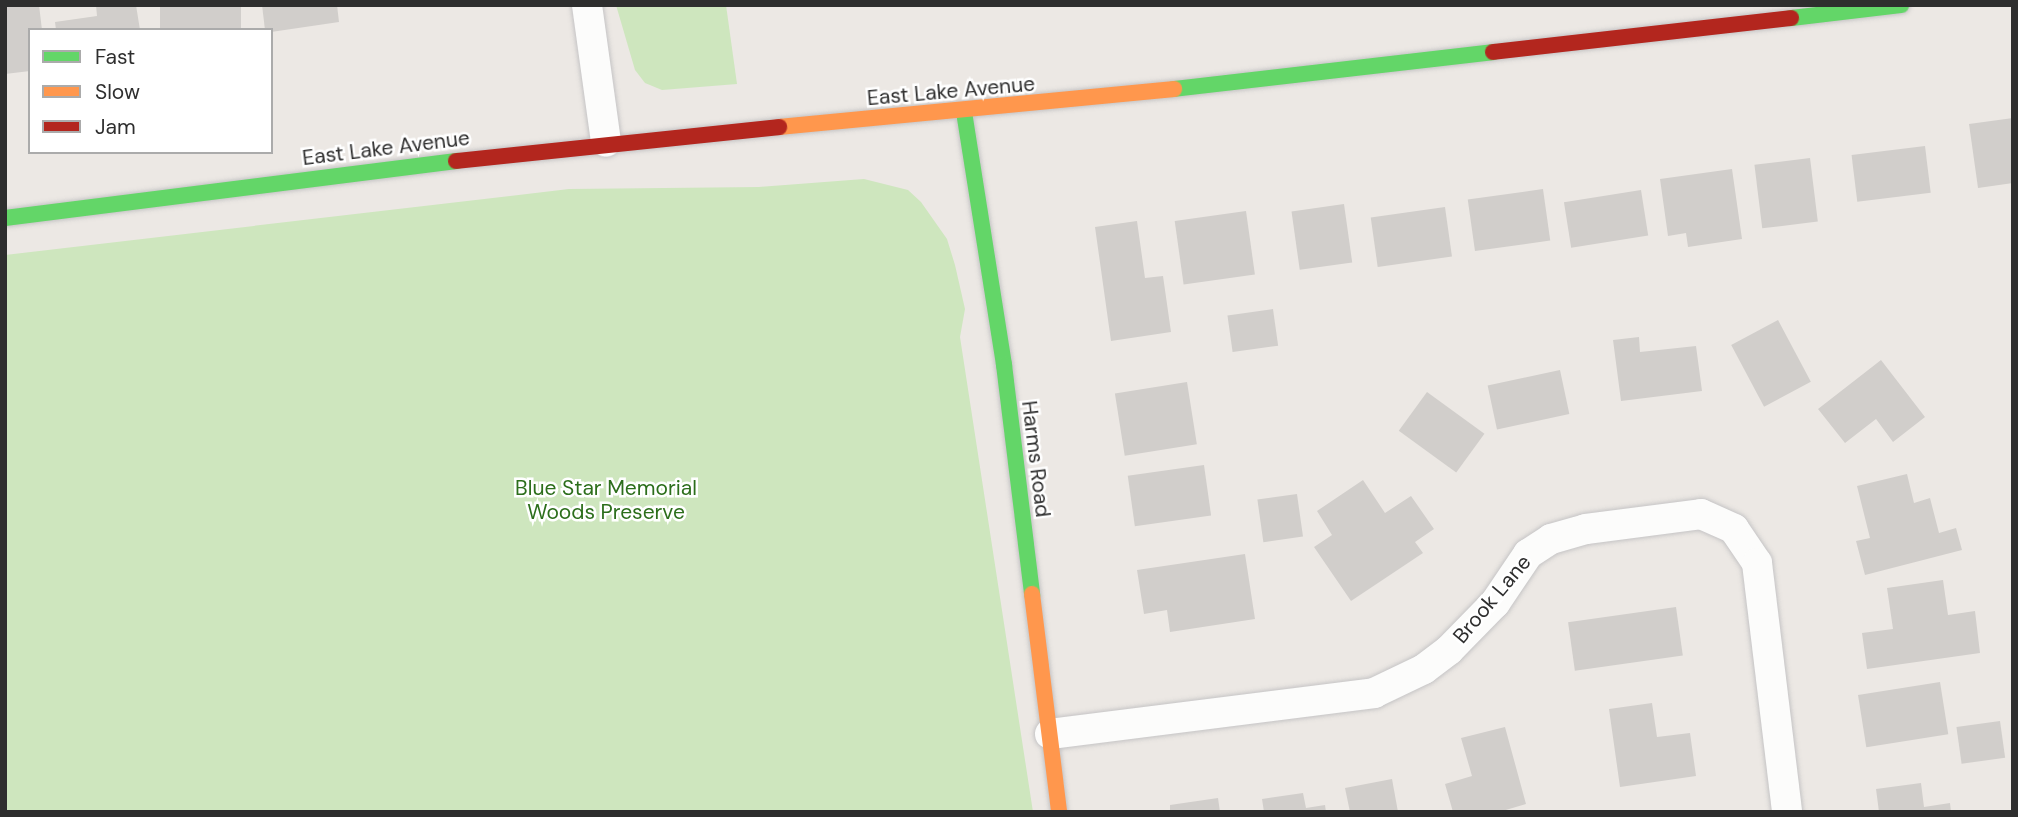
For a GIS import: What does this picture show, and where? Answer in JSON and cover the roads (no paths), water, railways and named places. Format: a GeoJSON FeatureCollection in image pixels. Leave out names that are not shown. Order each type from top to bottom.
{"type":"FeatureCollection","features":[{"type":"Feature","properties":{"kind":"main road","name":"East Lake Avenue"},"geometry":{"type":"LineString","coordinates":[[5,218],[606,142],[964,112],[1901,5]]}},
{"type":"Feature","properties":{"kind":"main road","name":"Harms Road"},"geometry":{"type":"LineString","coordinates":[[964,112],[1004,365],[1059,812]]}},
{"type":"Feature","properties":{"kind":"street"},"geometry":{"type":"LineString","coordinates":[[587,5],[606,142]]}},
{"type":"Feature","properties":{"kind":"street","name":"Brook Lane"},"geometry":{"type":"LineString","coordinates":[[1049,734],[1374,693],[1424,669],[1449,650],[1495,603],[1528,554],[1551,539],[1586,529],[1701,514],[1734,529],[1756,563],[1787,811]]}},
{"type":"Feature","properties":{"kind":"park label","name":"Blue Star Memorial Woods Preserve"},"geometry":{"type":"Point","coordinates":[606,500]}}]}
